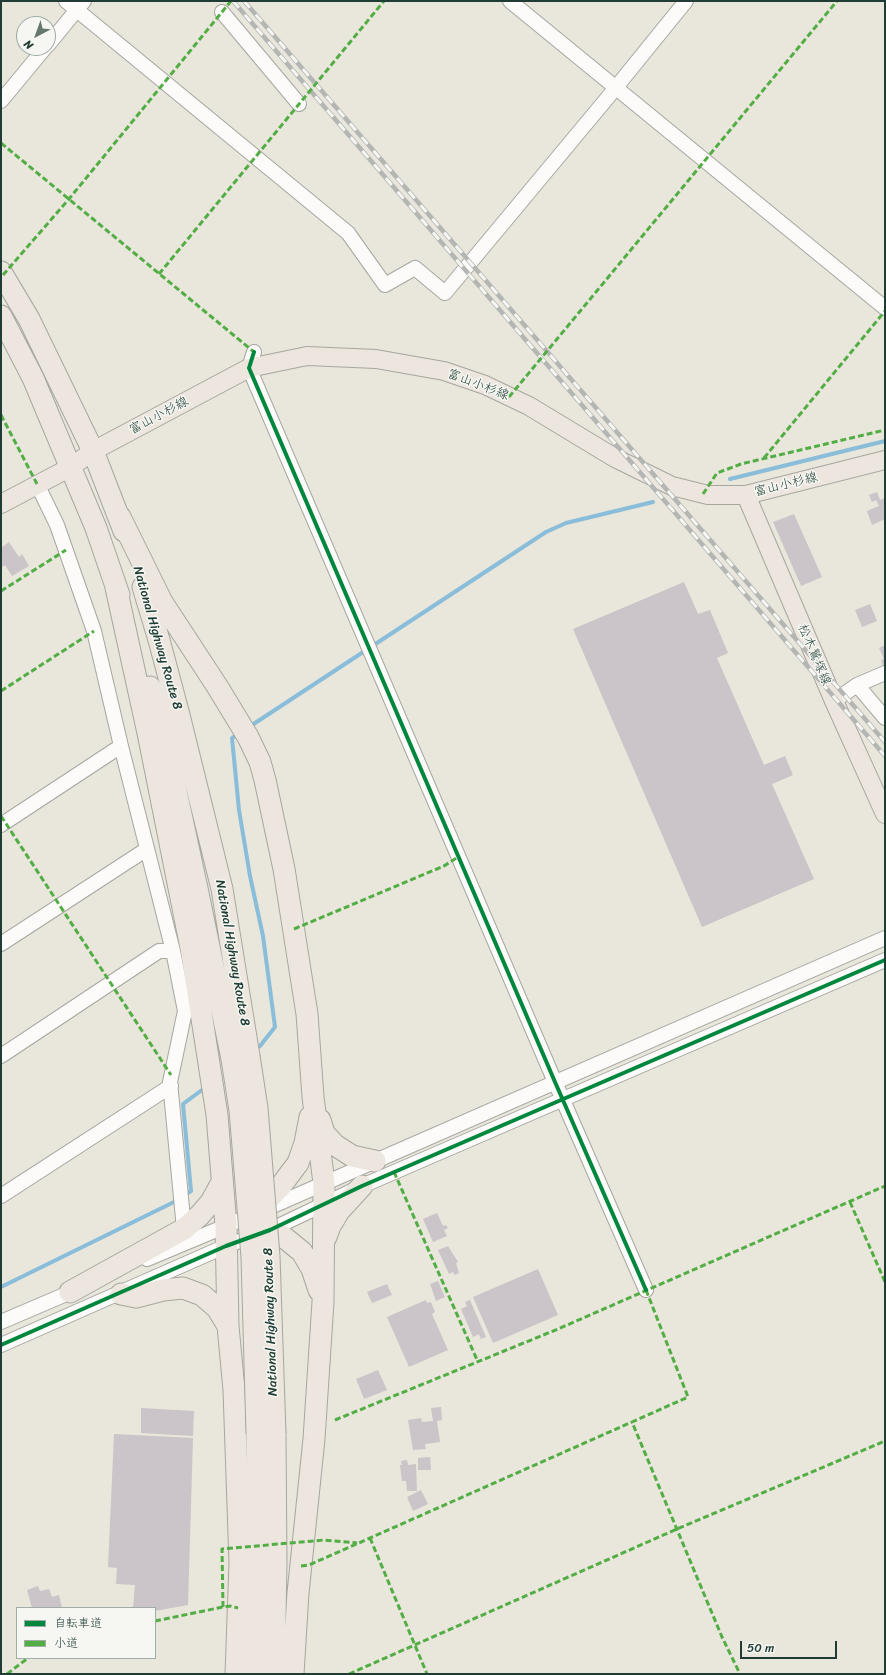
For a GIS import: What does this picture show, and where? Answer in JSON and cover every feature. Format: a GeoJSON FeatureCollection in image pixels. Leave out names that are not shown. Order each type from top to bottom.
{"type":"FeatureCollection","features":[{"type":"Feature","properties":{"kind":"highway","name":"National Highway Route 8"},"geometry":{"type":"LineString","coordinates":[[1,272],[29,319],[93,452],[120,517],[159,640],[222,889],[241,1058],[240,1110],[276,1564],[274,1674]]}},
{"type":"Feature","properties":{"kind":"highway","name":"National Highway Route 8"},"geometry":{"type":"LineString","coordinates":[[1,316],[33,378],[96,528],[160,717],[197,885],[241,1058]]}},
{"type":"Feature","properties":{"kind":"highway"},"geometry":{"type":"LineString","coordinates":[[120,517],[162,602],[217,686],[248,737],[260,762],[284,869],[308,1014],[313,1097],[324,1183],[323,1302],[314,1439],[298,1594],[293,1674]]}},
{"type":"Feature","properties":{"kind":"highway"},"geometry":{"type":"LineString","coordinates":[[115,583],[148,733],[191,948],[217,1115],[226,1226],[228,1326],[234,1390],[240,1563],[236,1674]]}},
{"type":"Feature","properties":{"kind":"highway"},"geometry":{"type":"LineString","coordinates":[[313,1097],[324,1133],[335,1145],[352,1156],[375,1161]]}},
{"type":"Feature","properties":{"kind":"highway"},"geometry":{"type":"LineString","coordinates":[[252,1215],[280,1187],[298,1163],[305,1143],[313,1097]]}},
{"type":"Feature","properties":{"kind":"highway"},"geometry":{"type":"LineString","coordinates":[[70,1292],[184,1229],[200,1215],[211,1202],[222,1182]]}},
{"type":"Feature","properties":{"kind":"highway"},"geometry":{"type":"LineString","coordinates":[[323,1245],[330,1226],[339,1211],[362,1186]]}},
{"type":"Feature","properties":{"kind":"highway"},"geometry":{"type":"LineString","coordinates":[[226,1226],[270,1230],[285,1238],[302,1252],[312,1269],[323,1302]]}},
{"type":"Feature","properties":{"kind":"highway"},"geometry":{"type":"LineString","coordinates":[[121,1294],[136,1296],[163,1290],[184,1288],[202,1294],[217,1308],[228,1326]]}},
{"type":"Feature","properties":{"kind":"highway","name":"National Highway Route 8"},"geometry":{"type":"LineString","coordinates":[[254,1674],[258,1483],[266,1434]]}},
{"type":"Feature","properties":{"kind":"main road","name":"富山小杉線"},"geometry":{"type":"LineString","coordinates":[[1,504],[71,467],[93,452],[251,360],[307,356],[376,359],[444,371],[485,385],[530,406],[615,458],[672,486],[708,495],[746,495],[885,460]]}},
{"type":"Feature","properties":{"kind":"main road","name":"松木鷲塚線"},"geometry":{"type":"LineString","coordinates":[[746,495],[834,701],[885,814]]}},
{"type":"Feature","properties":{"kind":"street"},"geometry":{"type":"LineString","coordinates":[[510,1],[885,308]]}},
{"type":"Feature","properties":{"kind":"street"},"geometry":{"type":"LineString","coordinates":[[56,33],[76,4],[348,233],[385,285],[415,268],[444,293],[609,96],[686,1]]}},
{"type":"Feature","properties":{"kind":"street"},"geometry":{"type":"LineString","coordinates":[[222,12],[299,104]]}},
{"type":"Feature","properties":{"kind":"street"},"geometry":{"type":"LineString","coordinates":[[1,101],[38,56]]}},
{"type":"Feature","properties":{"kind":"street"},"geometry":{"type":"LineString","coordinates":[[251,360],[562,1099],[646,1290]]}},
{"type":"Feature","properties":{"kind":"street"},"geometry":{"type":"LineString","coordinates":[[37,484],[57,525],[94,631],[121,746],[173,950],[184,1011],[171,1086],[184,1229]]}},
{"type":"Feature","properties":{"kind":"street"},"geometry":{"type":"LineString","coordinates":[[834,701],[858,685],[885,673]]}},
{"type":"Feature","properties":{"kind":"street"},"geometry":{"type":"LineString","coordinates":[[858,685],[885,718]]}},
{"type":"Feature","properties":{"kind":"street"},"geometry":{"type":"LineString","coordinates":[[1,825],[121,746]]}},
{"type":"Feature","properties":{"kind":"street"},"geometry":{"type":"LineString","coordinates":[[1,944],[147,849]]}},
{"type":"Feature","properties":{"kind":"street"},"geometry":{"type":"LineString","coordinates":[[1,1322],[252,1215],[885,938]]}},
{"type":"Feature","properties":{"kind":"street"},"geometry":{"type":"LineString","coordinates":[[1,1056],[159,951],[173,950]]}},
{"type":"Feature","properties":{"kind":"street"},"geometry":{"type":"LineString","coordinates":[[1,1345],[121,1294],[226,1246],[270,1230],[362,1186],[885,960]]}},
{"type":"Feature","properties":{"kind":"street"},"geometry":{"type":"LineString","coordinates":[[1,1196],[171,1086]]}},
{"type":"Feature","properties":{"kind":"building"},"geometry":{"type":"Polygon","coordinates":[[[877,492],[880,500],[885,498],[885,519],[872,525],[867,511],[879,506],[876,500],[872,502],[869,495],[877,492]]]}},
{"type":"Feature","properties":{"kind":"building"},"geometry":{"type":"Polygon","coordinates":[[[794,514],[822,577],[801,586],[773,522],[794,514]]]}},
{"type":"Feature","properties":{"kind":"building"},"geometry":{"type":"Polygon","coordinates":[[[9,542],[19,557],[22,554],[29,566],[12,576],[5,565],[2,567],[1,564],[1,548],[9,542]]]}},
{"type":"Feature","properties":{"kind":"building"},"geometry":{"type":"Polygon","coordinates":[[[684,582],[698,614],[710,610],[728,653],[717,658],[764,765],[785,756],[793,775],[772,784],[814,879],[702,927],[573,629],[684,582]]]}},
{"type":"Feature","properties":{"kind":"building"},"geometry":{"type":"Polygon","coordinates":[[[870,604],[877,621],[862,627],[855,610],[870,604]]]}},
{"type":"Feature","properties":{"kind":"building"},"geometry":{"type":"Polygon","coordinates":[[[885,646],[885,665],[883,666],[881,660],[884,659],[879,648],[885,646]]]}},
{"type":"Feature","properties":{"kind":"building"},"geometry":{"type":"Polygon","coordinates":[[[437,1213],[443,1226],[446,1225],[448,1228],[444,1230],[447,1236],[433,1242],[423,1219],[437,1213]]]}},
{"type":"Feature","properties":{"kind":"building"},"geometry":{"type":"Polygon","coordinates":[[[448,1246],[458,1262],[456,1263],[459,1273],[455,1275],[453,1272],[449,1274],[438,1250],[448,1246]]]}},
{"type":"Feature","properties":{"kind":"building"},"geometry":{"type":"Polygon","coordinates":[[[538,1269],[558,1315],[493,1343],[473,1297],[538,1269]]]}},
{"type":"Feature","properties":{"kind":"building"},"geometry":{"type":"Polygon","coordinates":[[[438,1281],[445,1297],[436,1301],[430,1284],[438,1281]]]}},
{"type":"Feature","properties":{"kind":"building"},"geometry":{"type":"Polygon","coordinates":[[[387,1284],[392,1295],[372,1303],[367,1292],[387,1284]]]}},
{"type":"Feature","properties":{"kind":"building"},"geometry":{"type":"Polygon","coordinates":[[[426,1300],[427,1303],[431,1302],[435,1312],[432,1314],[448,1350],[409,1367],[387,1317],[426,1300]]]}},
{"type":"Feature","properties":{"kind":"building"},"geometry":{"type":"Polygon","coordinates":[[[470,1300],[486,1337],[481,1339],[479,1334],[473,1337],[461,1309],[467,1306],[465,1302],[470,1300]]]}},
{"type":"Feature","properties":{"kind":"building"},"geometry":{"type":"Polygon","coordinates":[[[378,1370],[387,1390],[364,1399],[356,1379],[378,1370]]]}},
{"type":"Feature","properties":{"kind":"building"},"geometry":{"type":"Polygon","coordinates":[[[441,1407],[442,1420],[437,1421],[440,1442],[425,1444],[426,1449],[413,1450],[408,1420],[421,1418],[422,1422],[433,1421],[431,1408],[441,1407]]]}},
{"type":"Feature","properties":{"kind":"building"},"geometry":{"type":"Polygon","coordinates":[[[141,1408],[194,1411],[193,1436],[141,1433],[141,1408]]]}},
{"type":"Feature","properties":{"kind":"building"},"geometry":{"type":"Polygon","coordinates":[[[114,1434],[193,1438],[188,1605],[156,1611],[156,1607],[133,1607],[135,1585],[116,1584],[117,1568],[108,1567],[114,1434]]]}},
{"type":"Feature","properties":{"kind":"building"},"geometry":{"type":"Polygon","coordinates":[[[430,1457],[431,1470],[418,1470],[418,1458],[430,1457]]]}},
{"type":"Feature","properties":{"kind":"building"},"geometry":{"type":"Polygon","coordinates":[[[407,1460],[408,1465],[416,1464],[417,1491],[407,1491],[406,1481],[402,1481],[400,1465],[402,1465],[401,1461],[407,1460]]]}},
{"type":"Feature","properties":{"kind":"building"},"geometry":{"type":"Polygon","coordinates":[[[421,1490],[428,1504],[413,1511],[407,1497],[421,1490]]]}},
{"type":"Feature","properties":{"kind":"building"},"geometry":{"type":"Polygon","coordinates":[[[38,1586],[40,1591],[49,1589],[52,1597],[59,1595],[62,1607],[32,1607],[27,1590],[38,1586]]]}},
{"type":"Feature","properties":{"kind":"waterway"},"geometry":{"type":"LineString","coordinates":[[730,479],[885,441]]}},
{"type":"Feature","properties":{"kind":"waterway"},"geometry":{"type":"LineString","coordinates":[[249,727],[546,532],[566,523],[653,502]]}},
{"type":"Feature","properties":{"kind":"waterway"},"geometry":{"type":"LineString","coordinates":[[239,734],[232,738],[239,810],[250,876],[263,936],[275,1027],[255,1050]]}},
{"type":"Feature","properties":{"kind":"waterway"},"geometry":{"type":"LineString","coordinates":[[1,1287],[174,1202],[191,1191],[183,1104],[206,1087]]}},
{"type":"Feature","properties":{"kind":"railway"},"geometry":{"type":"LineString","coordinates":[[233,1],[885,756]]}},
{"type":"Feature","properties":{"kind":"railway"},"geometry":{"type":"LineString","coordinates":[[244,1],[885,742]]}},
{"type":"Feature","properties":{"kind":"marked path"},"geometry":{"type":"LineString","coordinates":[[3,275],[69,199],[231,1]]}},
{"type":"Feature","properties":{"kind":"marked path"},"geometry":{"type":"LineString","coordinates":[[159,274],[384,1]]}},
{"type":"Feature","properties":{"kind":"marked path"},"geometry":{"type":"LineString","coordinates":[[509,397],[837,1]]}},
{"type":"Feature","properties":{"kind":"marked path"},"geometry":{"type":"LineString","coordinates":[[1,143],[254,352]]}},
{"type":"Feature","properties":{"kind":"marked path"},"geometry":{"type":"LineString","coordinates":[[764,458],[885,311]]}},
{"type":"Feature","properties":{"kind":"marked path"},"geometry":{"type":"LineString","coordinates":[[1,415],[37,484]]}},
{"type":"Feature","properties":{"kind":"marked path"},"geometry":{"type":"LineString","coordinates":[[703,494],[717,473],[741,464],[885,430]]}},
{"type":"Feature","properties":{"kind":"marked path"},"geometry":{"type":"LineString","coordinates":[[1,591],[66,550]]}},
{"type":"Feature","properties":{"kind":"marked path"},"geometry":{"type":"LineString","coordinates":[[1,691],[94,631]]}},
{"type":"Feature","properties":{"kind":"marked path"},"geometry":{"type":"LineString","coordinates":[[1,816],[171,1075]]}},
{"type":"Feature","properties":{"kind":"marked path"},"geometry":{"type":"LineString","coordinates":[[294,929],[444,866],[458,857]]}},
{"type":"Feature","properties":{"kind":"marked path"},"geometry":{"type":"LineString","coordinates":[[394,1172],[478,1362]]}},
{"type":"Feature","properties":{"kind":"marked path"},"geometry":{"type":"LineString","coordinates":[[335,1420],[558,1329],[885,1186]]}},
{"type":"Feature","properties":{"kind":"marked path"},"geometry":{"type":"LineString","coordinates":[[850,1202],[885,1282]]}},
{"type":"Feature","properties":{"kind":"marked path"},"geometry":{"type":"LineString","coordinates":[[646,1290],[688,1397],[632,1422],[722,1637],[740,1674]]}},
{"type":"Feature","properties":{"kind":"marked path"},"geometry":{"type":"LineString","coordinates":[[301,1566],[309,1565],[632,1422]]}},
{"type":"Feature","properties":{"kind":"marked path"},"geometry":{"type":"LineString","coordinates":[[349,1674],[677,1529],[885,1441]]}},
{"type":"Feature","properties":{"kind":"marked path"},"geometry":{"type":"LineString","coordinates":[[370,1538],[427,1674]]}},
{"type":"Feature","properties":{"kind":"marked path"},"geometry":{"type":"LineString","coordinates":[[223,1607],[222,1549],[324,1540],[357,1543]]}},
{"type":"Feature","properties":{"kind":"marked path"},"geometry":{"type":"LineString","coordinates":[[156,1621],[223,1607],[230,1606],[238,1608]]}},
{"type":"Feature","properties":{"kind":"marked path"},"geometry":{"type":"LineString","coordinates":[[7,1674],[27,1659]]}},
{"type":"Feature","properties":{"kind":"cycle path"},"geometry":{"type":"LineString","coordinates":[[254,352],[249,368],[555,1082],[646,1290]]}},
{"type":"Feature","properties":{"kind":"cycle path"},"geometry":{"type":"LineString","coordinates":[[1,1345],[226,1246],[270,1230],[362,1186],[885,960]]}}]}
